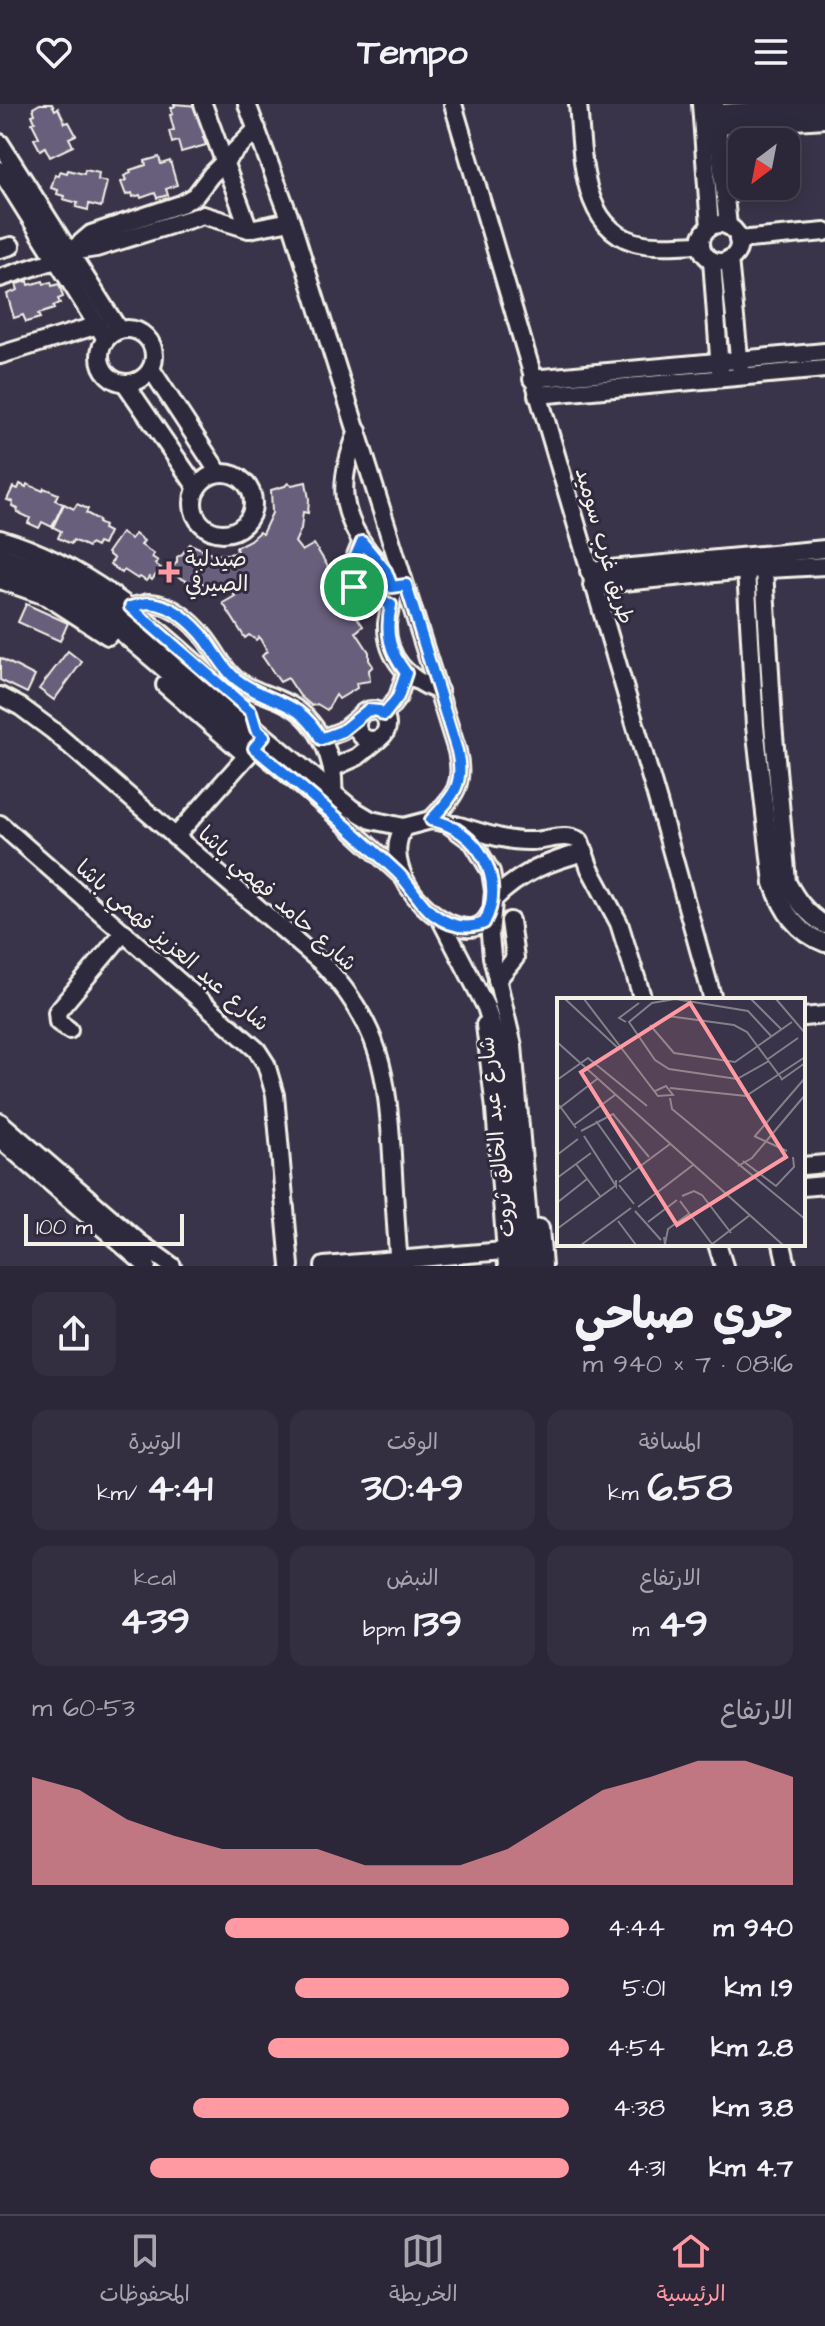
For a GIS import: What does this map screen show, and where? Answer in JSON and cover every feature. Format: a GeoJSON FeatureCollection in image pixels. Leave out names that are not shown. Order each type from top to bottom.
{"type":"FeatureCollection","features":[{"type":"Feature","properties":{"kind":"street"},"geometry":{"type":"LineString","coordinates":[[203,104],[249,229]]}},
{"type":"Feature","properties":{"kind":"street"},"geometry":{"type":"LineString","coordinates":[[247,104],[291,221],[358,431],[399,586],[439,691],[457,751],[460,779],[439,822]]}},
{"type":"Feature","properties":{"kind":"street","name":"طريق غرب سوميد"},"geometry":{"type":"LineString","coordinates":[[453,104],[712,998]]}},
{"type":"Feature","properties":{"kind":"street"},"geometry":{"type":"LineString","coordinates":[[578,104],[586,185],[597,212],[617,233],[643,244],[701,244]]}},
{"type":"Feature","properties":{"kind":"street"},"geometry":{"type":"LineString","coordinates":[[712,114],[825,107]]}},
{"type":"Feature","properties":{"kind":"street"},"geometry":{"type":"LineString","coordinates":[[710,227],[712,114]]}},
{"type":"Feature","properties":{"kind":"street"},"geometry":{"type":"LineString","coordinates":[[712,114],[825,119]]}},
{"type":"Feature","properties":{"kind":"street"},"geometry":{"type":"LineString","coordinates":[[712,114],[733,233],[737,251],[729,259],[712,260],[704,254],[701,244],[703,234],[719,224],[733,233],[825,232]]}},
{"type":"Feature","properties":{"kind":"street"},"geometry":{"type":"LineString","coordinates":[[63,256],[91,234],[181,204],[195,196],[257,129]]}},
{"type":"Feature","properties":{"kind":"street"},"geometry":{"type":"LineString","coordinates":[[0,143],[108,331]]}},
{"type":"Feature","properties":{"kind":"street"},"geometry":{"type":"LineString","coordinates":[[0,170],[63,256]]}},
{"type":"Feature","properties":{"kind":"street"},"geometry":{"type":"LineString","coordinates":[[195,196],[203,215]]}},
{"type":"Feature","properties":{"kind":"street"},"geometry":{"type":"LineString","coordinates":[[0,278],[203,215],[249,229],[291,221]]}},
{"type":"Feature","properties":{"kind":"street"},"geometry":{"type":"LineString","coordinates":[[729,259],[740,377]]}},
{"type":"Feature","properties":{"kind":"street"},"geometry":{"type":"LineString","coordinates":[[712,260],[721,379]]}},
{"type":"Feature","properties":{"kind":"street"},"geometry":{"type":"LineString","coordinates":[[0,355],[108,331],[137,330],[151,342],[154,360],[151,369],[140,379],[125,383]]}},
{"type":"Feature","properties":{"kind":"street"},"geometry":{"type":"LineString","coordinates":[[108,331],[100,354],[101,362],[110,376],[125,383],[197,488]]}},
{"type":"Feature","properties":{"kind":"street"},"geometry":{"type":"LineString","coordinates":[[535,387],[719,361],[825,352]]}},
{"type":"Feature","properties":{"kind":"street"},"geometry":{"type":"LineString","coordinates":[[151,369],[219,473]]}},
{"type":"Feature","properties":{"kind":"street"},"geometry":{"type":"LineString","coordinates":[[535,387],[721,379],[825,369]]}},
{"type":"Feature","properties":{"kind":"street"},"geometry":{"type":"LineString","coordinates":[[358,431],[345,465],[344,485],[352,524],[362,542],[399,586]]}},
{"type":"Feature","properties":{"kind":"street"},"geometry":{"type":"LineString","coordinates":[[219,473],[238,477],[250,490],[253,509],[243,525],[226,533],[208,529],[201,523],[193,506],[197,488],[203,480],[219,473]]}},
{"type":"Feature","properties":{"kind":"street"},"geometry":{"type":"LineString","coordinates":[[0,539],[66,564],[96,581],[130,607],[214,688],[255,742],[403,878],[416,898],[453,925],[471,928],[484,923],[493,904],[527,872],[585,852]]}},
{"type":"Feature","properties":{"kind":"street"},"geometry":{"type":"LineString","coordinates":[[362,542],[350,569],[350,578],[361,593],[391,605]]}},
{"type":"Feature","properties":{"kind":"street"},"geometry":{"type":"LineString","coordinates":[[754,566],[825,549]]}},
{"type":"Feature","properties":{"kind":"street"},"geometry":{"type":"LineString","coordinates":[[0,555],[39,568],[86,592],[214,688]]}},
{"type":"Feature","properties":{"kind":"street"},"geometry":{"type":"LineString","coordinates":[[590,578],[754,566],[825,566]]}},
{"type":"Feature","properties":{"kind":"street"},"geometry":{"type":"LineString","coordinates":[[754,566],[773,724],[787,882],[795,899],[807,913],[825,925]]}},
{"type":"Feature","properties":{"kind":"street"},"geometry":{"type":"LineString","coordinates":[[754,566],[755,726],[773,883],[781,905],[795,924],[814,939],[825,943]]}},
{"type":"Feature","properties":{"kind":"street"},"geometry":{"type":"LineString","coordinates":[[0,567],[52,587],[89,609],[118,637],[255,742],[371,820],[404,827],[439,822],[512,840],[543,841],[572,836],[580,841],[590,869],[619,923],[642,998]]}},
{"type":"Feature","properties":{"kind":"street"},"geometry":{"type":"LineString","coordinates":[[0,580],[48,597],[118,637]]}},
{"type":"Feature","properties":{"kind":"street"},"geometry":{"type":"LineString","coordinates":[[399,586],[387,623],[388,641],[406,673],[420,684],[439,691]]}},
{"type":"Feature","properties":{"kind":"street"},"geometry":{"type":"LineString","coordinates":[[130,607],[149,603],[183,617],[197,629],[234,678],[287,703],[303,715],[321,739],[332,768],[333,794]]}},
{"type":"Feature","properties":{"kind":"street"},"geometry":{"type":"LineString","coordinates":[[332,768],[357,757],[387,731],[384,715],[398,697],[406,673]]}},
{"type":"Feature","properties":{"kind":"street","name":"شارع حامد فهمي باشا"},"geometry":{"type":"LineString","coordinates":[[0,696],[52,730],[323,964],[345,988],[363,1015],[381,1060],[387,1087],[399,1263]]}},
{"type":"Feature","properties":{"kind":"street"},"geometry":{"type":"LineString","coordinates":[[321,739],[342,731],[374,710],[384,715]]}},
{"type":"Feature","properties":{"kind":"street"},"geometry":{"type":"LineString","coordinates":[[359,717],[357,728],[362,738],[379,739]]}},
{"type":"Feature","properties":{"kind":"street"},"geometry":{"type":"LineString","coordinates":[[755,726],[773,724]]}},
{"type":"Feature","properties":{"kind":"street"},"geometry":{"type":"LineString","coordinates":[[175,837],[255,742]]}},
{"type":"Feature","properties":{"kind":"street"},"geometry":{"type":"LineString","coordinates":[[439,822],[473,842],[482,854],[491,872],[493,904]]}},
{"type":"Feature","properties":{"kind":"street","name":"شارع عبد العزيز فهمي باشا"},"geometry":{"type":"LineString","coordinates":[[0,824],[245,1038],[266,1064],[275,1095],[290,1266]]}},
{"type":"Feature","properties":{"kind":"street"},"geometry":{"type":"LineString","coordinates":[[403,878],[396,857],[396,839],[404,827]]}},
{"type":"Feature","properties":{"kind":"street","name":"شارع عبد الخالق ثروت"},"geometry":{"type":"LineString","coordinates":[[493,904],[490,935],[513,1046],[530,1180],[523,1260]]}},
{"type":"Feature","properties":{"kind":"street","name":"شارع عبد الخالق ثروت"},"geometry":{"type":"LineString","coordinates":[[441,918],[486,1007],[499,1048],[523,1260]]}},
{"type":"Feature","properties":{"kind":"street"},"geometry":{"type":"LineString","coordinates":[[497,980],[515,958],[510,921]]}},
{"type":"Feature","properties":{"kind":"street"},"geometry":{"type":"LineString","coordinates":[[69,1030],[58,1022],[57,1012],[124,932]]}},
{"type":"Feature","properties":{"kind":"street"},"geometry":{"type":"LineString","coordinates":[[805,1017],[825,1015]]}},
{"type":"Feature","properties":{"kind":"street"},"geometry":{"type":"LineString","coordinates":[[0,1122],[140,1243],[172,1266]]}},
{"type":"Feature","properties":{"kind":"street"},"geometry":{"type":"LineString","coordinates":[[0,1139],[147,1266]]}},
{"type":"Feature","properties":{"kind":"street"},"geometry":{"type":"LineString","coordinates":[[805,1166],[825,1164]]}},
{"type":"Feature","properties":{"kind":"street"},"geometry":{"type":"LineString","coordinates":[[805,1187],[825,1185]]}},
{"type":"Feature","properties":{"kind":"street"},"geometry":{"type":"LineString","coordinates":[[718,1246],[724,1266]]}},
{"type":"Feature","properties":{"kind":"street"},"geometry":{"type":"LineString","coordinates":[[782,1246],[787,1266]]}},
{"type":"Feature","properties":{"kind":"street"},"geometry":{"type":"LineString","coordinates":[[324,1266],[523,1260]]}},
{"type":"Feature","properties":{"kind":"building"},"geometry":{"type":"Polygon","coordinates":[[[40,104],[52,104],[55,110],[58,108],[65,123],[69,122],[76,135],[69,138],[73,146],[50,157],[45,147],[40,150],[34,139],[39,137],[32,123],[35,122],[33,108],[40,104]]]}},
{"type":"Feature","properties":{"kind":"building"},"geometry":{"type":"Polygon","coordinates":[[[174,104],[198,106],[210,135],[203,137],[206,145],[181,152],[178,141],[172,143],[169,131],[174,130],[170,115],[173,114],[171,108],[174,104]]]}},
{"type":"Feature","properties":{"kind":"building"},"geometry":{"type":"Polygon","coordinates":[[[159,157],[161,164],[170,161],[177,185],[166,189],[168,195],[157,198],[155,193],[141,198],[140,195],[133,197],[132,193],[126,195],[121,182],[126,180],[124,176],[131,173],[130,170],[146,165],[145,161],[159,157]]]}},
{"type":"Feature","properties":{"kind":"building"},"geometry":{"type":"Polygon","coordinates":[[[68,170],[84,174],[85,170],[99,173],[98,180],[107,182],[101,207],[89,204],[88,210],[76,207],[78,203],[63,199],[64,196],[57,194],[58,190],[51,188],[55,175],[59,176],[60,171],[67,173],[68,170]]]}},
{"type":"Feature","properties":{"kind":"building"},"geometry":{"type":"Polygon","coordinates":[[[28,281],[29,285],[43,281],[44,284],[51,282],[52,286],[59,284],[63,297],[58,299],[60,303],[53,306],[54,309],[26,322],[23,315],[14,318],[7,294],[18,290],[16,284],[28,281]]]}},
{"type":"Feature","properties":{"kind":"building"},"geometry":{"type":"Polygon","coordinates":[[[306,482],[308,513],[303,512],[301,529],[295,542],[302,551],[314,544],[335,578],[331,590],[338,602],[347,603],[363,626],[356,632],[369,652],[373,666],[369,670],[370,681],[356,683],[357,688],[339,699],[336,695],[327,710],[317,704],[312,706],[300,696],[288,678],[280,682],[262,656],[267,651],[259,637],[256,640],[249,635],[245,638],[223,603],[235,596],[228,586],[199,582],[196,586],[169,572],[177,557],[190,544],[216,555],[237,553],[236,547],[259,532],[262,534],[272,513],[271,490],[288,483],[306,482]]]}},
{"type":"Feature","properties":{"kind":"building"},"geometry":{"type":"Polygon","coordinates":[[[20,484],[58,494],[55,500],[63,504],[52,527],[42,522],[39,528],[28,523],[30,518],[17,512],[18,509],[12,506],[13,502],[7,500],[13,487],[18,489],[20,484]]]}},
{"type":"Feature","properties":{"kind":"building"},"geometry":{"type":"Polygon","coordinates":[[[64,504],[74,509],[77,504],[88,509],[86,513],[99,520],[103,529],[109,532],[103,545],[98,543],[96,547],[90,544],[88,547],[58,538],[61,531],[53,527],[64,504]]]}},
{"type":"Feature","properties":{"kind":"building"},"geometry":{"type":"Polygon","coordinates":[[[121,533],[131,539],[135,534],[144,541],[141,545],[154,554],[152,557],[158,561],[155,564],[161,568],[152,580],[149,577],[146,581],[140,577],[138,579],[124,570],[122,573],[110,564],[114,559],[107,553],[121,533]]]}},
{"type":"Feature","properties":{"kind":"building"},"geometry":{"type":"Polygon","coordinates":[[[26,604],[68,623],[60,641],[18,622],[26,604]]]}},
{"type":"Feature","properties":{"kind":"building"},"geometry":{"type":"Polygon","coordinates":[[[68,651],[82,662],[54,700],[39,689],[68,651]]]}},
{"type":"Feature","properties":{"kind":"building"},"geometry":{"type":"Polygon","coordinates":[[[0,658],[35,676],[27,693],[0,680],[0,658]]]}},
{"type":"Feature","properties":{"kind":"place","name":"صيدلية الصيرفي"},"geometry":{"type":"Point","coordinates":[169,572]}},
{"type":"Feature","properties":{"kind":"route"},"geometry":{"type":"LineString","coordinates":[[362,542],[386,571],[392,587],[406,585],[461,766],[456,792],[431,820],[447,823],[473,842],[491,872],[494,891],[492,910],[484,923],[471,928],[453,925],[434,915],[416,898],[403,878],[354,831],[254,748],[264,736],[256,729],[251,712],[130,607],[149,603],[183,617],[197,629],[234,678],[287,703],[303,715],[321,739],[342,731],[368,710],[384,715],[398,697],[406,673],[388,641],[387,623],[391,605],[354,587],[350,569],[362,542]]}}]}
